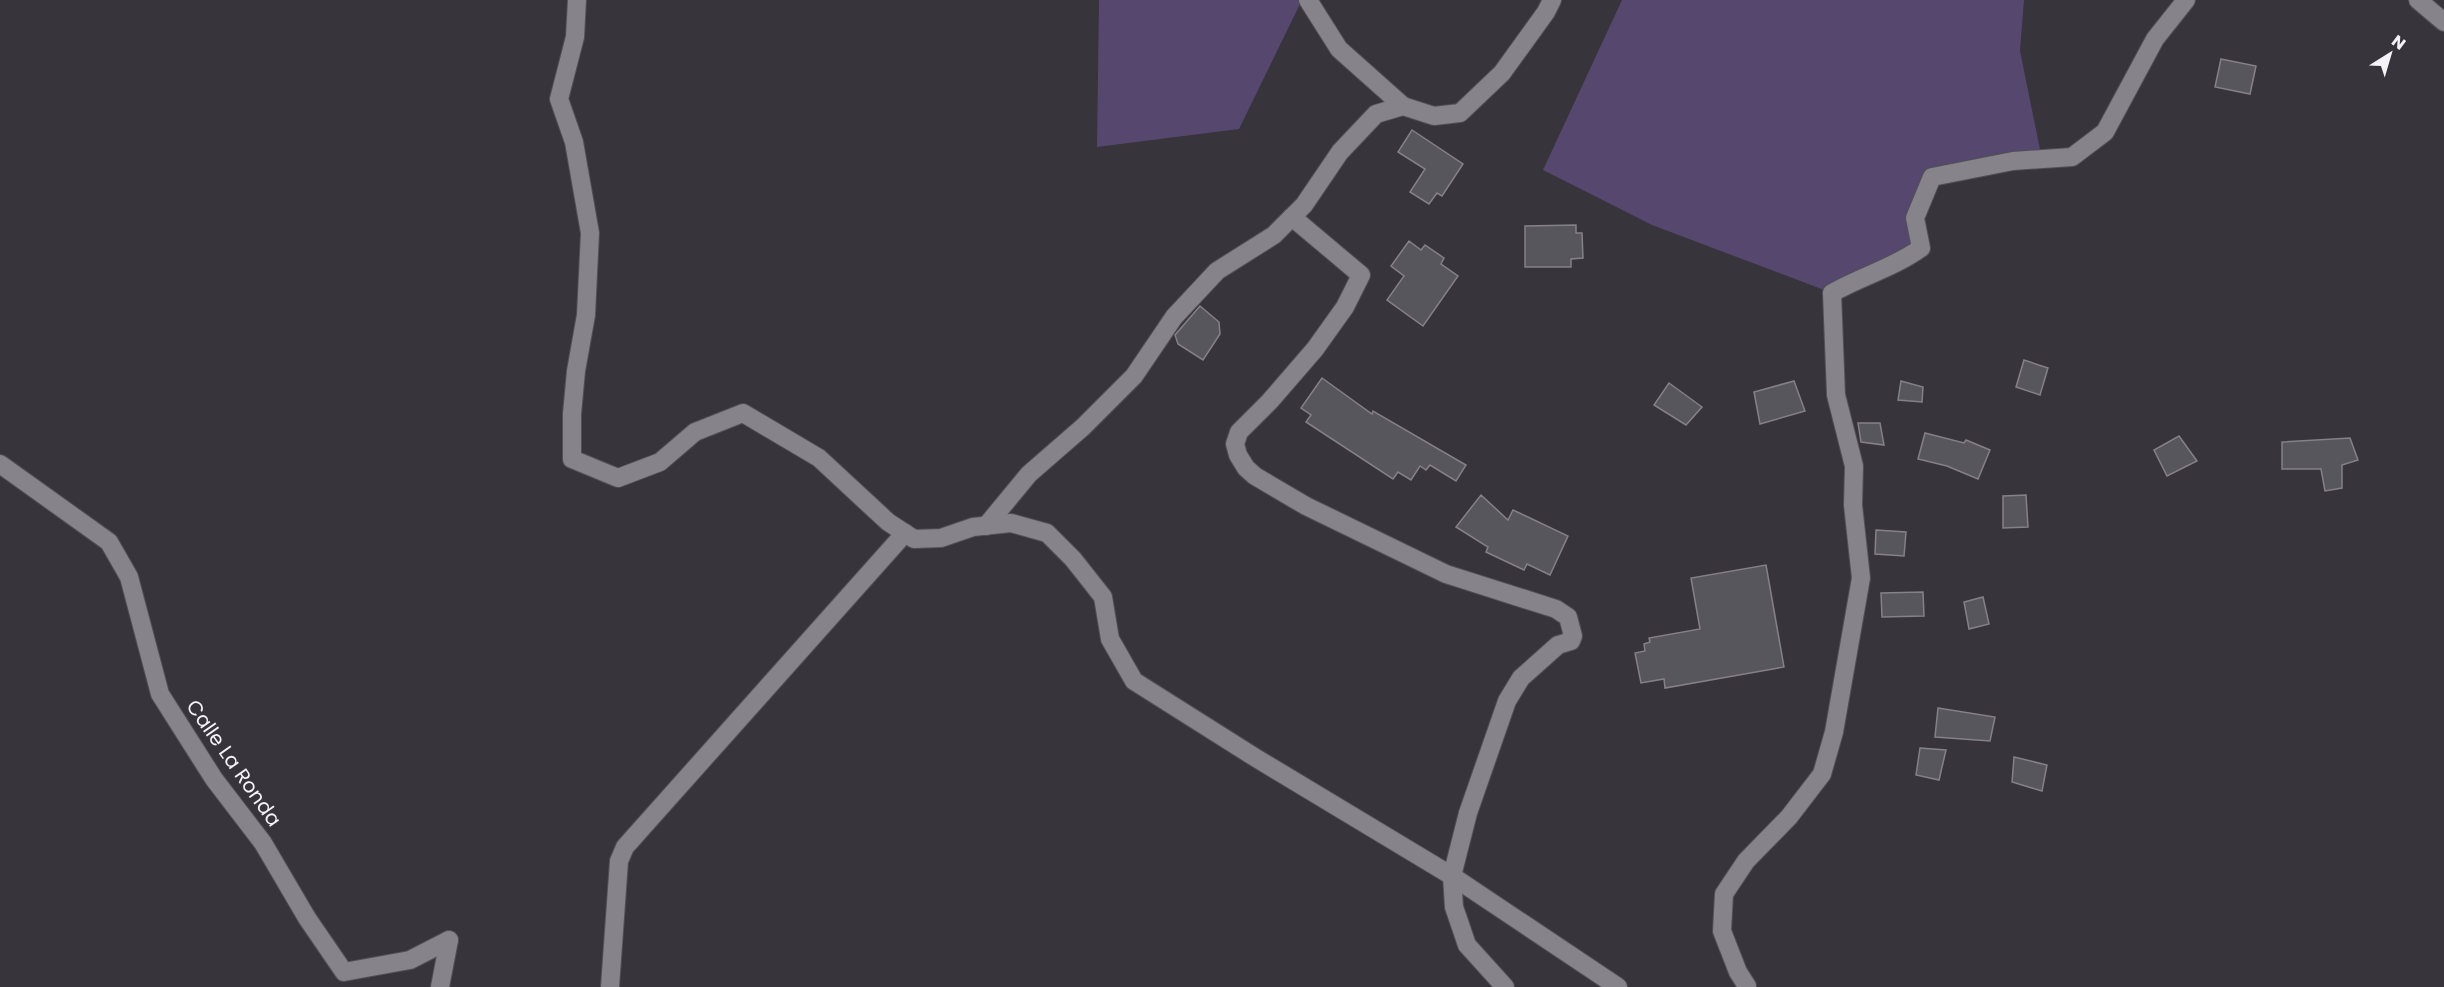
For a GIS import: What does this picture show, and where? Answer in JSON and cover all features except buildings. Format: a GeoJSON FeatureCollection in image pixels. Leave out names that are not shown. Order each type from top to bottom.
{"type":"FeatureCollection","features":[{"type":"Feature","properties":{"kind":"street"},"geometry":{"type":"LineString","coordinates":[[577,0],[575,37],[559,99],[574,142],[590,233],[586,315],[576,371],[572,414],[572,459],[618,478],[660,462],[695,432],[743,413],[819,458],[888,522],[914,539],[941,538],[973,527],[1011,524],[1047,533],[1103,597],[1110,639],[1134,681],[1256,758],[1452,876],[1618,987]]}},
{"type":"Feature","properties":{"kind":"street"},"geometry":{"type":"LineString","coordinates":[[1308,0],[1338,49],[1403,106],[1434,116],[1460,113],[1502,73],[1546,12],[1552,0]]}},
{"type":"Feature","properties":{"kind":"street"},"geometry":{"type":"LineString","coordinates":[[1748,987],[1738,972],[1722,931],[1724,894],[1746,861],[1789,817],[1822,774],[1834,732],[1861,578],[1853,506],[1854,466],[1836,395],[1832,293],[1858,279],[1900,263],[1921,248],[1915,218],[1932,177],[2013,160],[2072,157],[2105,132],[2155,39],[2186,0]]}},
{"type":"Feature","properties":{"kind":"street"},"geometry":{"type":"LineString","coordinates":[[2418,0],[2444,22]]}},
{"type":"Feature","properties":{"kind":"street"},"geometry":{"type":"LineString","coordinates":[[986,526],[1029,474],[1083,427],[1134,376],[1174,317],[1217,271],[1274,235],[1305,205],[1340,152],[1376,114],[1403,106]]}},
{"type":"Feature","properties":{"kind":"street"},"geometry":{"type":"LineString","coordinates":[[1292,217],[1361,275],[1345,307],[1315,349],[1270,401],[1239,432],[1235,444],[1238,455],[1246,468],[1255,476],[1306,506],[1446,574],[1556,609],[1568,617],[1573,636],[1571,641],[1558,645],[1521,678],[1507,701],[1468,813],[1452,876],[1454,908],[1467,945],[1505,987]]}},
{"type":"Feature","properties":{"kind":"street","name":"Calle La Ronda"},"geometry":{"type":"LineString","coordinates":[[0,464],[109,542],[129,577],[160,694],[214,778],[263,843],[307,918],[344,972],[410,960],[449,939],[440,987]]}},
{"type":"Feature","properties":{"kind":"street"},"geometry":{"type":"LineString","coordinates":[[610,987],[619,861],[625,847],[905,533]]}},
{"type":"Feature","properties":{"kind":"shaded area"},"geometry":{"type":"Polygon","coordinates":[[[1099,0],[1302,0],[1239,129],[1097,147],[1099,0]]]}},
{"type":"Feature","properties":{"kind":"shaded area"},"geometry":{"type":"Polygon","coordinates":[[[1622,0],[2024,0],[2020,51],[2042,159],[1932,177],[1915,217],[1921,248],[1832,293],[1652,225],[1543,170],[1622,0]]]}}]}
